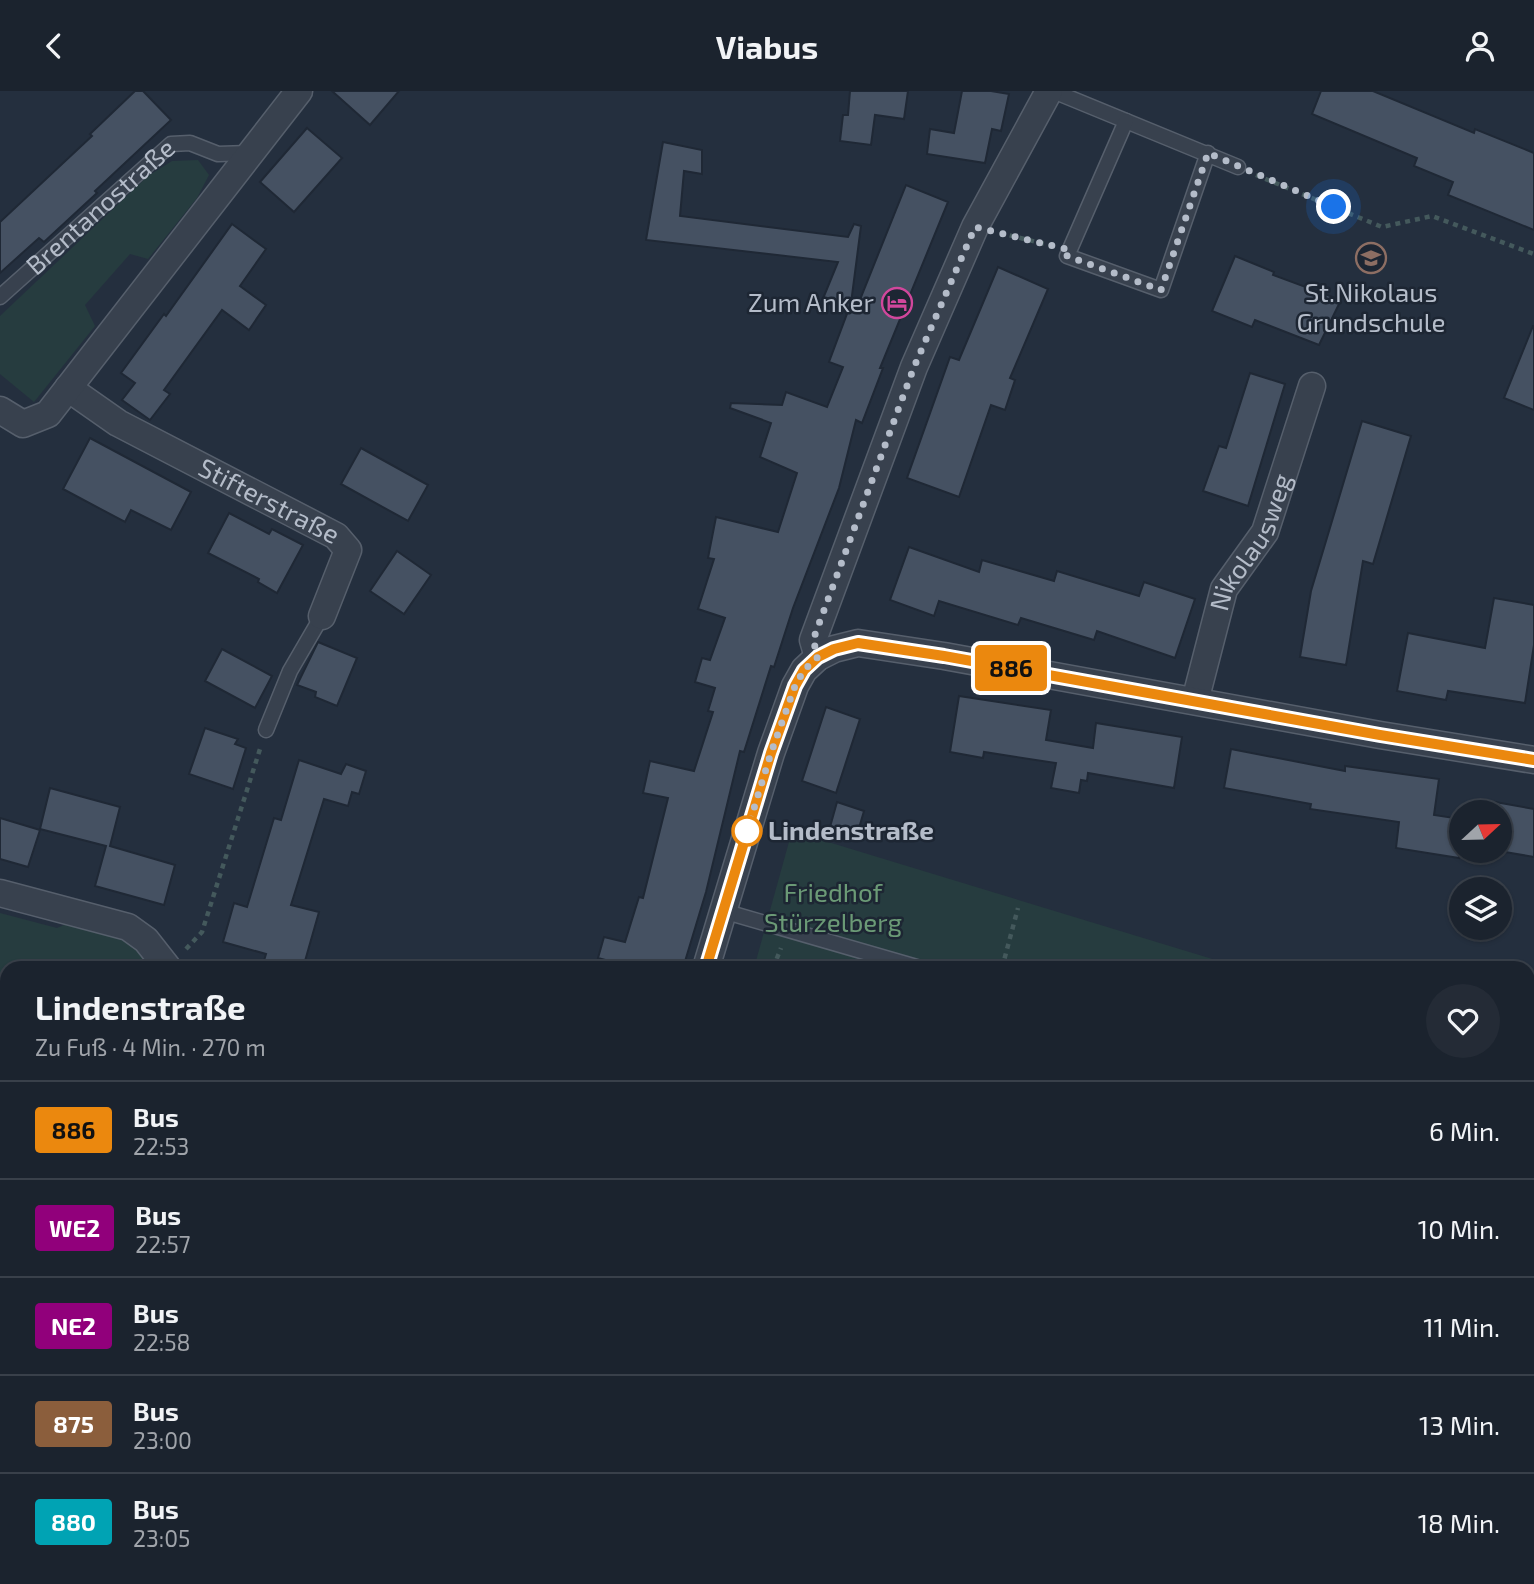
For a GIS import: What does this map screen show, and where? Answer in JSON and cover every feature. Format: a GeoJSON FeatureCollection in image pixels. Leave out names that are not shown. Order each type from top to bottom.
{"type":"FeatureCollection","features":[{"type":"Feature","properties":{"kind":"street"},"geometry":{"type":"LineString","coordinates":[[0,410],[23,424],[48,414],[299,91]]}},
{"type":"Feature","properties":{"kind":"street"},"geometry":{"type":"LineString","coordinates":[[818,657],[813,640],[914,367],[975,227],[1051,91]]}},
{"type":"Feature","properties":{"kind":"street","name":"Nikolausweg"},"geometry":{"type":"LineString","coordinates":[[1195,701],[1224,589],[1265,532],[1312,386]]}},
{"type":"Feature","properties":{"kind":"street","name":"Stifterstraße"},"geometry":{"type":"LineString","coordinates":[[68,389],[118,423],[336,535],[348,551],[322,616]]}},
{"type":"Feature","properties":{"kind":"street"},"geometry":{"type":"LineString","coordinates":[[708,961],[771,753],[795,686],[804,670],[818,657],[834,649],[858,643],[1534,760]]}},
{"type":"Feature","properties":{"kind":"street"},"geometry":{"type":"LineString","coordinates":[[0,893],[128,927],[177,959]]}},
{"type":"Feature","properties":{"kind":"lane"},"geometry":{"type":"LineString","coordinates":[[1051,91],[1238,167]]}},
{"type":"Feature","properties":{"kind":"lane"},"geometry":{"type":"LineString","coordinates":[[1126,121],[1067,256],[1161,290],[1208,153]]}},
{"type":"Feature","properties":{"kind":"lane","name":"Brentanostraße"},"geometry":{"type":"LineString","coordinates":[[0,297],[171,144],[190,143],[218,154],[250,153]]}},
{"type":"Feature","properties":{"kind":"lane","name":"Stifterstraße"},"geometry":{"type":"LineString","coordinates":[[266,730],[290,671],[322,616]]}},
{"type":"Feature","properties":{"kind":"lane"},"geometry":{"type":"LineString","coordinates":[[723,911],[896,961]]}},
{"type":"Feature","properties":{"kind":"path"},"geometry":{"type":"LineString","coordinates":[[1238,167],[1382,227],[1432,216],[1534,254]]}},
{"type":"Feature","properties":{"kind":"path"},"geometry":{"type":"LineString","coordinates":[[975,227],[1070,250]]}},
{"type":"Feature","properties":{"kind":"path"},"geometry":{"type":"LineString","coordinates":[[177,959],[202,932],[266,730]]}},
{"type":"Feature","properties":{"kind":"path"},"geometry":{"type":"LineString","coordinates":[[1004,961],[1018,908]]}},
{"type":"Feature","properties":{"kind":"green space"},"geometry":{"type":"Polygon","coordinates":[[[198,160],[209,175],[197,198],[148,259],[130,254],[85,305],[95,326],[34,402],[0,374],[0,316],[148,176],[172,161],[198,160]]]}},
{"type":"Feature","properties":{"kind":"green space","name":"Friedhof Stürzelberg"},"geometry":{"type":"Polygon","coordinates":[[[792,831],[1219,961],[756,961],[792,831]]]}},
{"type":"Feature","properties":{"kind":"green space"},"geometry":{"type":"Polygon","coordinates":[[[0,913],[57,928],[75,920],[108,930],[139,948],[146,961],[0,961],[0,913]]]}},
{"type":"Feature","properties":{"kind":"building"},"geometry":{"type":"Polygon","coordinates":[[[135,91],[143,91],[171,120],[44,242],[39,238],[0,273],[0,222],[92,136],[90,134],[135,91]]]}},
{"type":"Feature","properties":{"kind":"building"},"geometry":{"type":"Polygon","coordinates":[[[332,91],[399,91],[370,125],[332,91]]]}},
{"type":"Feature","properties":{"kind":"building"},"geometry":{"type":"Polygon","coordinates":[[[850,91],[908,91],[904,119],[875,115],[871,145],[840,141],[843,115],[848,115],[850,91]]]}},
{"type":"Feature","properties":{"kind":"building"},"geometry":{"type":"Polygon","coordinates":[[[962,91],[1009,94],[1001,131],[992,129],[985,163],[927,154],[930,129],[954,133],[962,91]]]}},
{"type":"Feature","properties":{"kind":"building"},"geometry":{"type":"Polygon","coordinates":[[[1321,91],[1373,91],[1474,133],[1475,129],[1534,153],[1534,230],[1448,195],[1453,182],[1414,166],[1417,158],[1312,114],[1321,91]]]}},
{"type":"Feature","properties":{"kind":"building"},"geometry":{"type":"Polygon","coordinates":[[[307,128],[342,158],[294,212],[260,182],[307,128]]]}},
{"type":"Feature","properties":{"kind":"building"},"geometry":{"type":"Polygon","coordinates":[[[663,142],[702,150],[702,174],[684,171],[680,216],[848,237],[854,224],[861,226],[850,311],[855,312],[906,185],[948,202],[880,368],[883,368],[862,423],[856,420],[839,488],[793,608],[774,667],[771,666],[744,752],[740,751],[706,892],[685,961],[609,961],[598,958],[604,937],[625,942],[639,897],[643,898],[668,798],[643,793],[650,761],[694,771],[713,712],[708,711],[715,688],[695,682],[702,658],[710,660],[725,618],[698,609],[714,559],[708,558],[716,517],[778,532],[797,473],[760,457],[771,423],[730,408],[731,403],[782,405],[786,392],[827,407],[843,367],[829,362],[848,311],[822,301],[838,262],[646,240],[663,142]]]}},
{"type":"Feature","properties":{"kind":"building"},"geometry":{"type":"Polygon","coordinates":[[[232,224],[266,249],[240,286],[266,305],[249,330],[222,310],[164,390],[170,394],[150,420],[122,400],[135,383],[121,373],[232,224]]]}},
{"type":"Feature","properties":{"kind":"building"},"geometry":{"type":"Polygon","coordinates":[[[1235,256],[1274,272],[1273,275],[1341,300],[1319,345],[1255,320],[1252,327],[1212,311],[1235,256]]]}},
{"type":"Feature","properties":{"kind":"building"},"geometry":{"type":"Polygon","coordinates":[[[998,267],[1048,289],[1010,378],[1015,380],[1005,410],[991,405],[959,497],[907,478],[950,357],[959,360],[998,267]]]}},
{"type":"Feature","properties":{"kind":"building"},"geometry":{"type":"Polygon","coordinates":[[[1534,326],[1534,410],[1504,398],[1534,326]]]}},
{"type":"Feature","properties":{"kind":"building"},"geometry":{"type":"Polygon","coordinates":[[[1250,373],[1285,384],[1248,506],[1203,491],[1219,446],[1226,448],[1250,373]]]}},
{"type":"Feature","properties":{"kind":"building"},"geometry":{"type":"Polygon","coordinates":[[[1362,421],[1411,436],[1373,564],[1363,561],[1346,665],[1300,657],[1311,591],[1362,421]]]}},
{"type":"Feature","properties":{"kind":"building"},"geometry":{"type":"Polygon","coordinates":[[[90,438],[191,492],[171,530],[131,510],[125,522],[63,489],[90,438]]]}},
{"type":"Feature","properties":{"kind":"building"},"geometry":{"type":"Polygon","coordinates":[[[361,448],[428,485],[408,521],[341,484],[361,448]]]}},
{"type":"Feature","properties":{"kind":"building"},"geometry":{"type":"Polygon","coordinates":[[[229,513],[269,534],[272,529],[303,545],[277,593],[258,582],[259,579],[208,553],[229,513]]]}},
{"type":"Feature","properties":{"kind":"building"},"geometry":{"type":"Polygon","coordinates":[[[909,547],[979,572],[982,560],[1054,581],[1057,571],[1139,596],[1144,582],[1195,599],[1175,658],[1097,631],[1094,640],[1021,618],[1018,625],[939,601],[934,616],[890,600],[909,547]]]}},
{"type":"Feature","properties":{"kind":"building"},"geometry":{"type":"Polygon","coordinates":[[[397,551],[431,575],[404,614],[370,591],[397,551]]]}},
{"type":"Feature","properties":{"kind":"building"},"geometry":{"type":"Polygon","coordinates":[[[1494,598],[1534,605],[1534,645],[1525,703],[1448,691],[1446,700],[1397,691],[1408,633],[1485,648],[1494,598]]]}},
{"type":"Feature","properties":{"kind":"building"},"geometry":{"type":"Polygon","coordinates":[[[318,642],[357,658],[337,706],[315,697],[316,692],[297,685],[318,642]]]}},
{"type":"Feature","properties":{"kind":"building"},"geometry":{"type":"Polygon","coordinates":[[[222,649],[272,676],[255,708],[205,681],[222,649]]]}},
{"type":"Feature","properties":{"kind":"building"},"geometry":{"type":"Polygon","coordinates":[[[959,696],[1051,710],[1046,740],[1093,748],[1096,723],[1182,737],[1174,788],[1088,773],[1087,781],[1081,780],[1079,793],[1051,788],[1056,763],[984,752],[983,758],[950,752],[959,696]]]}},
{"type":"Feature","properties":{"kind":"building"},"geometry":{"type":"Polygon","coordinates":[[[826,707],[860,719],[836,793],[802,781],[826,707]]]}},
{"type":"Feature","properties":{"kind":"building"},"geometry":{"type":"Polygon","coordinates":[[[205,728],[238,739],[235,744],[246,748],[233,789],[189,774],[205,728]]]}},
{"type":"Feature","properties":{"kind":"building"},"geometry":{"type":"Polygon","coordinates":[[[1231,749],[1345,771],[1345,766],[1439,779],[1434,815],[1449,817],[1449,856],[1396,848],[1399,822],[1310,809],[1311,804],[1224,788],[1231,749]]]}},
{"type":"Feature","properties":{"kind":"building"},"geometry":{"type":"Polygon","coordinates":[[[299,760],[341,774],[346,764],[366,771],[359,794],[352,792],[348,806],[324,799],[291,905],[319,912],[305,961],[264,961],[266,954],[223,942],[234,903],[247,907],[274,818],[281,820],[299,760]]]}},
{"type":"Feature","properties":{"kind":"building"},"geometry":{"type":"Polygon","coordinates":[[[50,788],[120,807],[110,846],[175,865],[164,905],[95,886],[106,846],[40,829],[50,788]]]}},
{"type":"Feature","properties":{"kind":"building"},"geometry":{"type":"Polygon","coordinates":[[[837,802],[864,811],[857,835],[830,827],[837,802]]]}},
{"type":"Feature","properties":{"kind":"building"},"geometry":{"type":"Polygon","coordinates":[[[1512,805],[1534,809],[1534,857],[1512,853],[1512,805]]]}},
{"type":"Feature","properties":{"kind":"building"},"geometry":{"type":"Polygon","coordinates":[[[0,818],[40,830],[28,867],[0,859],[0,818]]]}},
{"type":"Feature","properties":{"kind":"bus line","name":"886"},"geometry":{"type":"LineString","coordinates":[[708,961],[771,753],[795,686],[804,670],[818,657],[834,649],[858,643],[1534,760]]}},
{"type":"Feature","properties":{"kind":"place","name":"St.Nikolaus Grundschule"},"geometry":{"type":"Point","coordinates":[1371,258]}},
{"type":"Feature","properties":{"kind":"place","name":"Zum Anker"},"geometry":{"type":"Point","coordinates":[897,303]}},
{"type":"Feature","properties":{"kind":"place","name":"Lindenstraße"},"geometry":{"type":"Point","coordinates":[747,831]}},
{"type":"Feature","properties":{"kind":"route"},"geometry":{"type":"LineString","coordinates":[[747,831],[795,686],[804,670],[818,657],[813,640],[914,367],[975,227],[1070,250],[1067,256],[1161,290],[1208,153],[1334,207]]}}]}
